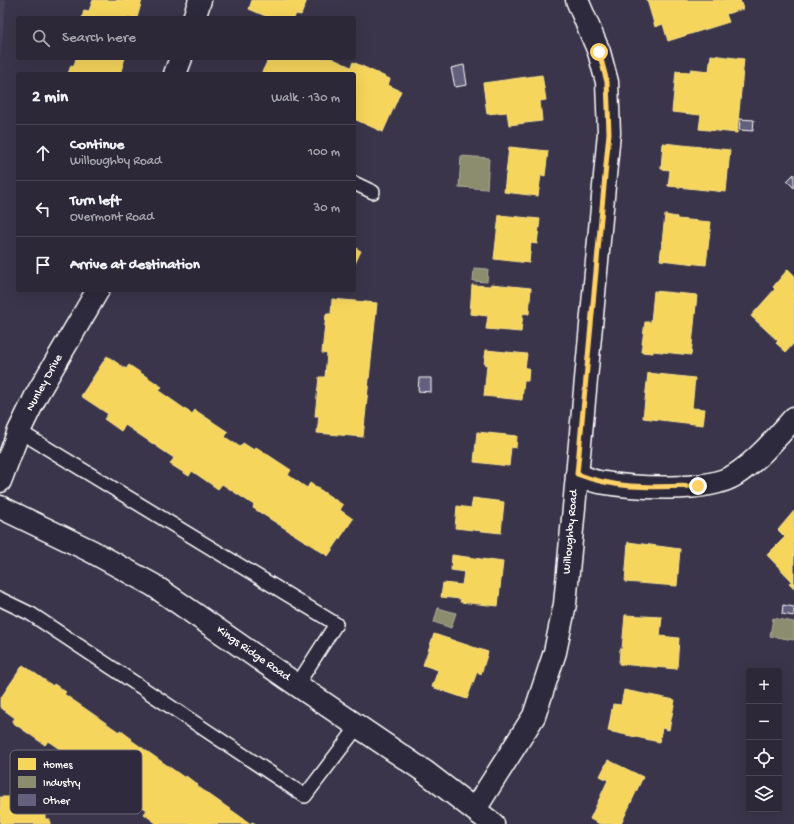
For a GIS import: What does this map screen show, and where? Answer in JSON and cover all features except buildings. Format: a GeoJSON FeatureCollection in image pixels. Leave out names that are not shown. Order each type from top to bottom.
{"type":"FeatureCollection","features":[{"type":"Feature","properties":{"kind":"street"},"geometry":{"type":"LineString","coordinates":[[195,16],[200,0]]}},
{"type":"Feature","properties":{"kind":"street","name":"Willoughby Road"},"geometry":{"type":"LineString","coordinates":[[475,809],[534,716],[555,652],[565,604],[609,120],[607,82],[599,52],[577,0]]}},
{"type":"Feature","properties":{"kind":"street"},"geometry":{"type":"LineString","coordinates":[[176,72],[179,60]]}},
{"type":"Feature","properties":{"kind":"street","name":"Nunley Drive"},"geometry":{"type":"LineString","coordinates":[[0,481],[19,431],[38,394],[97,292]]}},
{"type":"Feature","properties":{"kind":"street"},"geometry":{"type":"LineString","coordinates":[[577,474],[598,482],[632,487],[698,486],[720,481],[734,476],[750,463],[794,418]]}},
{"type":"Feature","properties":{"kind":"street","name":"Kings Ridge Road"},"geometry":{"type":"LineString","coordinates":[[0,507],[91,551],[153,585],[424,771],[493,824]]}},
{"type":"Feature","properties":{"kind":"lane"},"geometry":{"type":"LineString","coordinates":[[356,184],[373,192]]}},
{"type":"Feature","properties":{"kind":"lane"},"geometry":{"type":"LineString","coordinates":[[19,431],[336,624],[297,685]]}},
{"type":"Feature","properties":{"kind":"lane"},"geometry":{"type":"LineString","coordinates":[[0,599],[31,614],[305,796],[358,726]]}},
{"type":"Feature","properties":{"kind":"shaded area"},"geometry":{"type":"Polygon","coordinates":[[[0,0],[6,0],[0,58],[0,0]]]}},
{"type":"Feature","properties":{"kind":"route"},"geometry":{"type":"LineString","coordinates":[[599,52],[607,82],[609,101],[609,133],[577,474],[598,482],[632,487],[698,486]]}}]}
